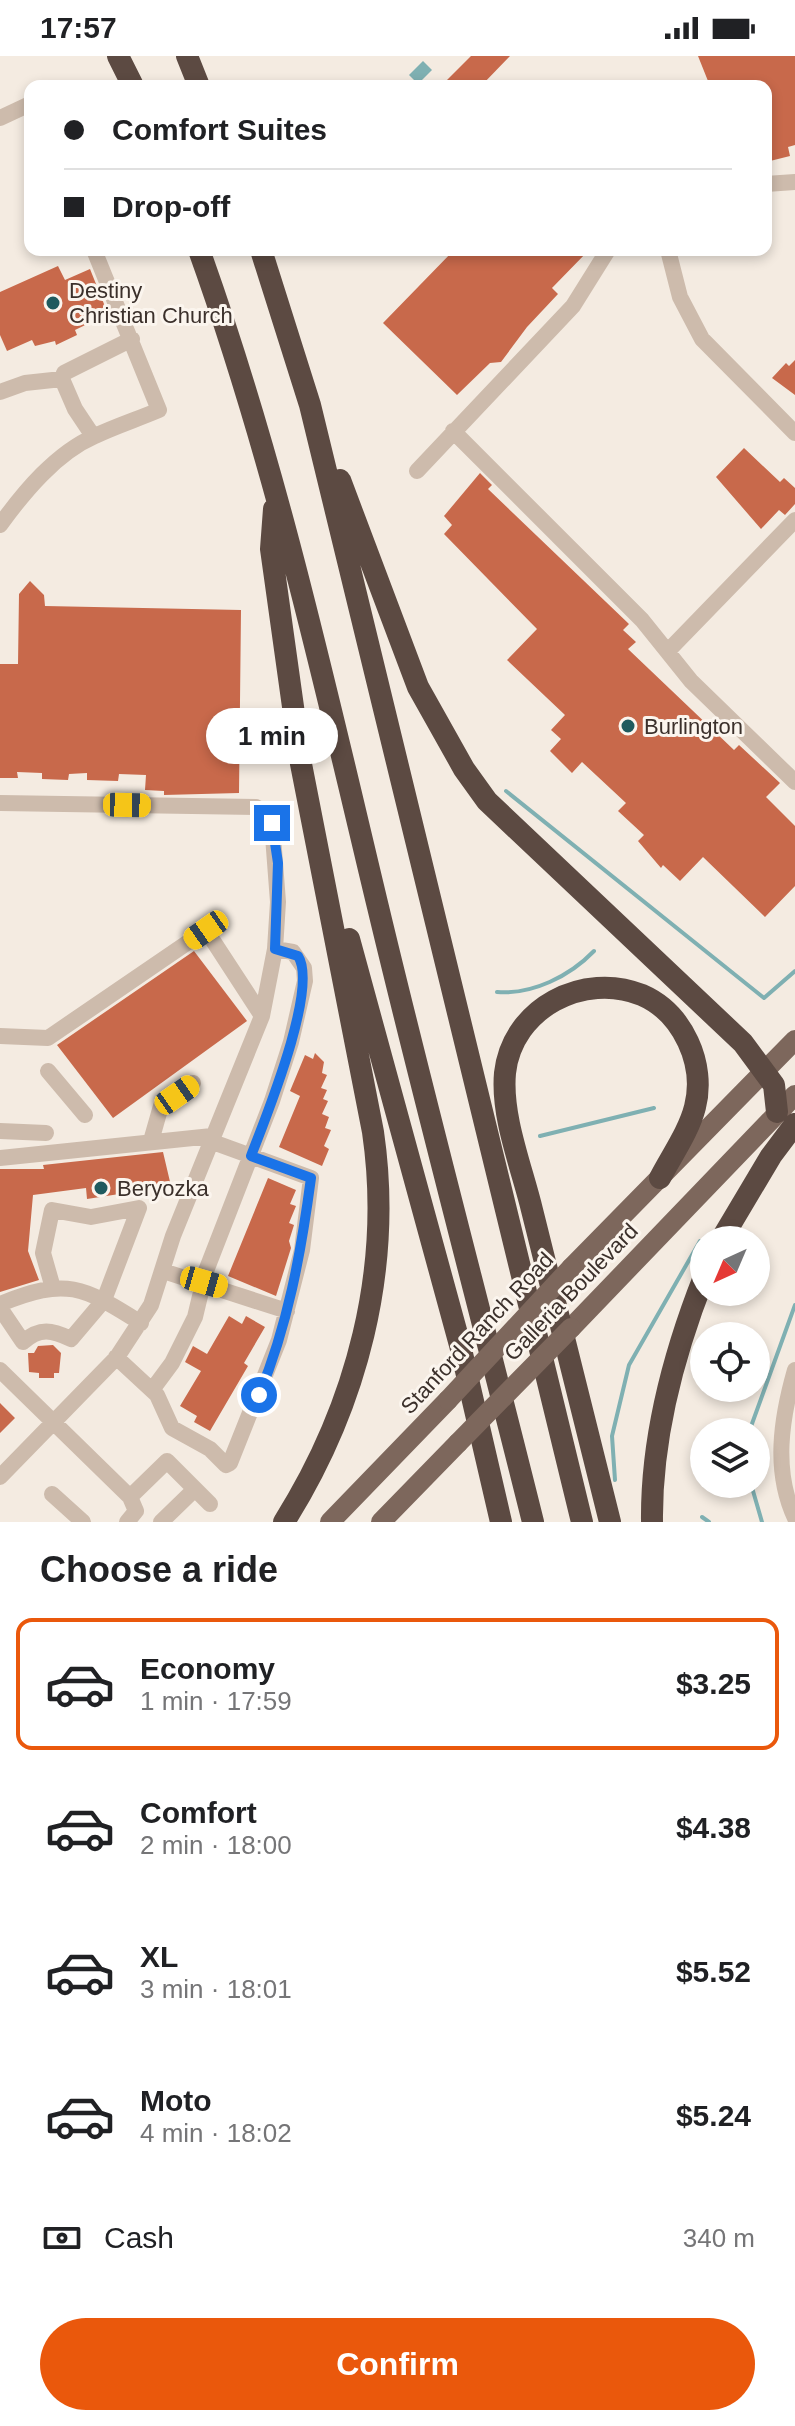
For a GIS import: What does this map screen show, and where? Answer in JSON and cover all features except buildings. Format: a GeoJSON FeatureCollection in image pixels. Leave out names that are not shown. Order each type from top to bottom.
{"type":"FeatureCollection","features":[{"type":"Feature","properties":{"kind":"highway"},"geometry":{"type":"LineString","coordinates":[[118,56],[130,80]]}},
{"type":"Feature","properties":{"kind":"highway"},"geometry":{"type":"LineString","coordinates":[[187,56],[197,80]]}},
{"type":"Feature","properties":{"kind":"highway"},"geometry":{"type":"LineString","coordinates":[[201,256],[275,496],[533,1522]]}},
{"type":"Feature","properties":{"kind":"highway"},"geometry":{"type":"LineString","coordinates":[[263,256],[310,405],[418,687],[450,750],[487,801],[743,1043],[774,1085],[786,1118],[771,1156],[729,1226]]}},
{"type":"Feature","properties":{"kind":"highway"},"geometry":{"type":"LineString","coordinates":[[310,405],[582,1522]]}},
{"type":"Feature","properties":{"kind":"highway"},"geometry":{"type":"LineString","coordinates":[[275,496],[271,549],[301,764],[374,1143],[377,1253],[366,1327],[346,1398],[307,1486],[284,1522]]}},
{"type":"Feature","properties":{"kind":"highway"},"geometry":{"type":"LineString","coordinates":[[319,855],[342,915],[389,1079],[460,1345],[501,1522]]}},
{"type":"Feature","properties":{"kind":"highway"},"geometry":{"type":"LineString","coordinates":[[610,1522],[517,1148],[505,1085],[508,1061],[517,1039],[535,1014],[555,999],[597,987],[627,990],[659,1005],[684,1033],[693,1052],[698,1091],[694,1111],[660,1178]]}},
{"type":"Feature","properties":{"kind":"highway"},"geometry":{"type":"LineString","coordinates":[[652,1522],[654,1478],[668,1393],[695,1306]]}},
{"type":"Feature","properties":{"kind":"main road"},"geometry":{"type":"LineString","coordinates":[[660,1178],[795,1040]]}},
{"type":"Feature","properties":{"kind":"main road","name":"Galleria Boulevard"},"geometry":{"type":"LineString","coordinates":[[381,1522],[582,1316],[786,1118],[795,1095]]}},
{"type":"Feature","properties":{"kind":"main road","name":"Stanford Ranch Road"},"geometry":{"type":"LineString","coordinates":[[330,1522],[660,1178]]}},
{"type":"Feature","properties":{"kind":"street"},"geometry":{"type":"LineString","coordinates":[[0,118],[24,107]]}},
{"type":"Feature","properties":{"kind":"street"},"geometry":{"type":"LineString","coordinates":[[772,184],[795,182]]}},
{"type":"Feature","properties":{"kind":"street"},"geometry":{"type":"LineString","coordinates":[[0,525],[34,483],[93,436],[159,410],[97,256]]}},
{"type":"Feature","properties":{"kind":"street"},"geometry":{"type":"LineString","coordinates":[[417,471],[573,306],[604,256]]}},
{"type":"Feature","properties":{"kind":"street"},"geometry":{"type":"LineString","coordinates":[[670,256],[680,297],[702,339],[795,433]]}},
{"type":"Feature","properties":{"kind":"street"},"geometry":{"type":"LineString","coordinates":[[62,379],[70,367],[132,339]]}},
{"type":"Feature","properties":{"kind":"street"},"geometry":{"type":"LineString","coordinates":[[0,392],[25,383],[62,379]]}},
{"type":"Feature","properties":{"kind":"street"},"geometry":{"type":"LineString","coordinates":[[62,379],[75,409],[93,436]]}},
{"type":"Feature","properties":{"kind":"street"},"geometry":{"type":"LineString","coordinates":[[453,431],[594,571],[668,651],[691,681],[795,782]]}},
{"type":"Feature","properties":{"kind":"street"},"geometry":{"type":"LineString","coordinates":[[668,651],[795,520]]}},
{"type":"Feature","properties":{"kind":"street"},"geometry":{"type":"LineString","coordinates":[[0,803],[263,810],[272,823],[278,863],[275,949],[262,1016],[211,1138],[141,1323],[116,1357],[0,1477]]}},
{"type":"Feature","properties":{"kind":"street"},"geometry":{"type":"LineString","coordinates":[[0,1036],[48,1038],[206,930],[262,1016]]}},
{"type":"Feature","properties":{"kind":"street"},"geometry":{"type":"LineString","coordinates":[[152,1390],[188,1334],[291,1042],[305,981],[298,956],[275,949]]}},
{"type":"Feature","properties":{"kind":"street"},"geometry":{"type":"LineString","coordinates":[[48,1071],[85,1115]]}},
{"type":"Feature","properties":{"kind":"street"},"geometry":{"type":"LineString","coordinates":[[151,1141],[161,1106],[193,1083]]}},
{"type":"Feature","properties":{"kind":"street"},"geometry":{"type":"LineString","coordinates":[[0,1131],[46,1133]]}},
{"type":"Feature","properties":{"kind":"street"},"geometry":{"type":"LineString","coordinates":[[0,1158],[151,1141],[211,1138],[311,1178],[302,1250],[287,1311],[268,1372],[230,1463],[226,1465],[210,1449],[172,1428],[152,1390],[116,1357]]}},
{"type":"Feature","properties":{"kind":"street"},"geometry":{"type":"LineString","coordinates":[[53,1288],[43,1253],[52,1210],[91,1217],[139,1208],[104,1300],[71,1339],[51,1330],[34,1333],[23,1342],[0,1306],[38,1288],[53,1288],[70,1287],[104,1300],[141,1323]]}},
{"type":"Feature","properties":{"kind":"street"},"geometry":{"type":"LineString","coordinates":[[163,1271],[287,1311]]}},
{"type":"Feature","properties":{"kind":"street"},"geometry":{"type":"LineString","coordinates":[[0,1370],[130,1497],[136,1511],[127,1522]]}},
{"type":"Feature","properties":{"kind":"street"},"geometry":{"type":"LineString","coordinates":[[795,1370],[780,1446],[781,1467],[795,1518]]}},
{"type":"Feature","properties":{"kind":"street"},"geometry":{"type":"LineString","coordinates":[[130,1497],[167,1461],[210,1504]]}},
{"type":"Feature","properties":{"kind":"street"},"geometry":{"type":"LineString","coordinates":[[161,1522],[195,1489]]}},
{"type":"Feature","properties":{"kind":"street"},"geometry":{"type":"LineString","coordinates":[[52,1494],[83,1522]]}},
{"type":"Feature","properties":{"kind":"water"},"geometry":{"type":"Polygon","coordinates":[[[423,61],[432,70],[422,80],[414,80],[409,75],[423,61]]]}},
{"type":"Feature","properties":{"kind":"waterway"},"geometry":{"type":"LineString","coordinates":[[506,791],[764,998],[795,971]]}},
{"type":"Feature","properties":{"kind":"waterway"},"geometry":{"type":"LineString","coordinates":[[497,992],[524,990],[550,982],[594,951]]}},
{"type":"Feature","properties":{"kind":"waterway"},"geometry":{"type":"LineString","coordinates":[[540,1136],[654,1108]]}},
{"type":"Feature","properties":{"kind":"waterway"},"geometry":{"type":"LineString","coordinates":[[615,1480],[612,1436],[629,1365],[690,1258]]}},
{"type":"Feature","properties":{"kind":"waterway"},"geometry":{"type":"LineString","coordinates":[[754,1418],[795,1305]]}},
{"type":"Feature","properties":{"kind":"waterway"},"geometry":{"type":"LineString","coordinates":[[755,1498],[762,1522]]}},
{"type":"Feature","properties":{"kind":"waterway"},"geometry":{"type":"LineString","coordinates":[[702,1517],[709,1522]]}},
{"type":"Feature","properties":{"kind":"place","name":"Destiny Christian Church"},"geometry":{"type":"Point","coordinates":[53,303]}},
{"type":"Feature","properties":{"kind":"place","name":"Burlington"},"geometry":{"type":"Point","coordinates":[628,726]}},
{"type":"Feature","properties":{"kind":"place","name":"Beryozka"},"geometry":{"type":"Point","coordinates":[101,1188]}},
{"type":"Feature","properties":{"kind":"route"},"geometry":{"type":"LineString","coordinates":[[259,1395],[294,1286],[311,1178],[251,1156],[296,1027],[305,981],[304,968],[298,956],[286,949],[275,949],[278,863],[272,823]]}}]}
